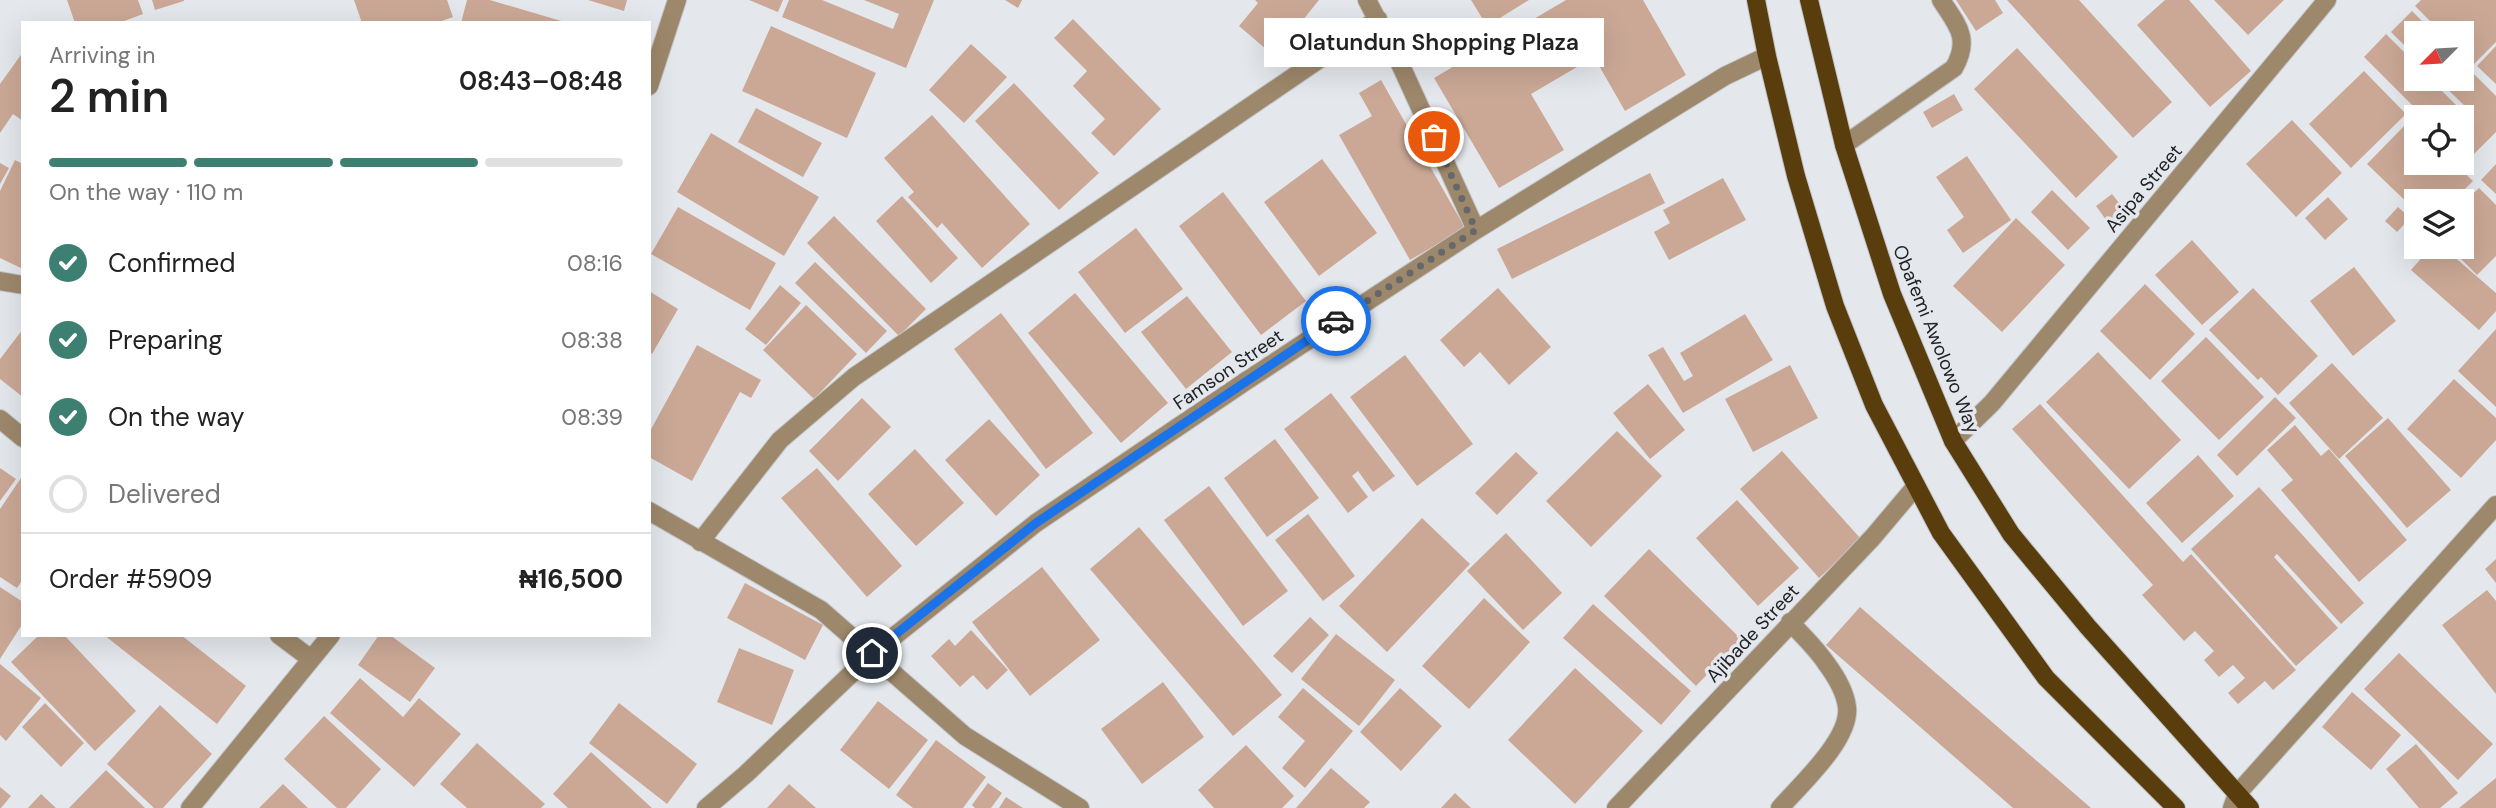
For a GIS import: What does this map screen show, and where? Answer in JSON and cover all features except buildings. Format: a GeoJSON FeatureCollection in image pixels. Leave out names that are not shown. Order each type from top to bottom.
{"type":"FeatureCollection","features":[{"type":"Feature","properties":{"kind":"main road"},"geometry":{"type":"LineString","coordinates":[[1756,0],[1766,55],[1796,176],[1835,306],[1874,405],[1916,486],[1941,533],[2046,678],[2176,808]]}},
{"type":"Feature","properties":{"kind":"main road","name":"Obafemi Awolowo Way"},"geometry":{"type":"LineString","coordinates":[[1809,0],[1844,145],[1892,294],[1953,441],[2011,534],[2234,801],[2250,808]]}},
{"type":"Feature","properties":{"kind":"street"},"geometry":{"type":"LineString","coordinates":[[651,80],[677,0]]}},
{"type":"Feature","properties":{"kind":"street"},"geometry":{"type":"LineString","coordinates":[[1367,0],[1402,68],[1476,230]]}},
{"type":"Feature","properties":{"kind":"street"},"geometry":{"type":"LineString","coordinates":[[1844,145],[1954,68],[1962,54],[1962,31],[1941,0]]}},
{"type":"Feature","properties":{"kind":"street","name":"Asipa Street"},"geometry":{"type":"LineString","coordinates":[[1953,441],[1992,403],[2324,1]]}},
{"type":"Feature","properties":{"kind":"street"},"geometry":{"type":"LineString","coordinates":[[699,542],[780,440],[854,377],[1378,19]]}},
{"type":"Feature","properties":{"kind":"street","name":"Famson Street"},"geometry":{"type":"LineString","coordinates":[[706,808],[746,774],[872,653],[1036,523],[1476,230],[1725,76],[1766,55]]}},
{"type":"Feature","properties":{"kind":"street"},"geometry":{"type":"LineString","coordinates":[[0,281],[21,285]]}},
{"type":"Feature","properties":{"kind":"street"},"geometry":{"type":"LineString","coordinates":[[0,419],[21,436]]}},
{"type":"Feature","properties":{"kind":"street","name":"Ajibade Street"},"geometry":{"type":"LineString","coordinates":[[1616,808],[1873,537],[1916,486]]}},
{"type":"Feature","properties":{"kind":"street"},"geometry":{"type":"LineString","coordinates":[[2234,801],[2496,505]]}},
{"type":"Feature","properties":{"kind":"street"},"geometry":{"type":"LineString","coordinates":[[651,512],[821,610],[965,736],[1080,808]]}},
{"type":"Feature","properties":{"kind":"street"},"geometry":{"type":"LineString","coordinates":[[1780,808],[1838,740],[1845,724],[1847,708],[1840,684],[1825,662],[1790,622]]}},
{"type":"Feature","properties":{"kind":"street"},"geometry":{"type":"LineString","coordinates":[[282,637],[311,659]]}},
{"type":"Feature","properties":{"kind":"street"},"geometry":{"type":"LineString","coordinates":[[190,808],[329,637]]}},
{"type":"Feature","properties":{"kind":"way so far"},"geometry":{"type":"LineString","coordinates":[[1336,321],[1476,230],[1434,137]]}},
{"type":"Feature","properties":{"kind":"place","name":"Olatundun Shopping Plaza"},"geometry":{"type":"Point","coordinates":[1434,137]}},
{"type":"Feature","properties":{"kind":"route"},"geometry":{"type":"LineString","coordinates":[[872,653],[1036,523],[1336,321]]}}]}
